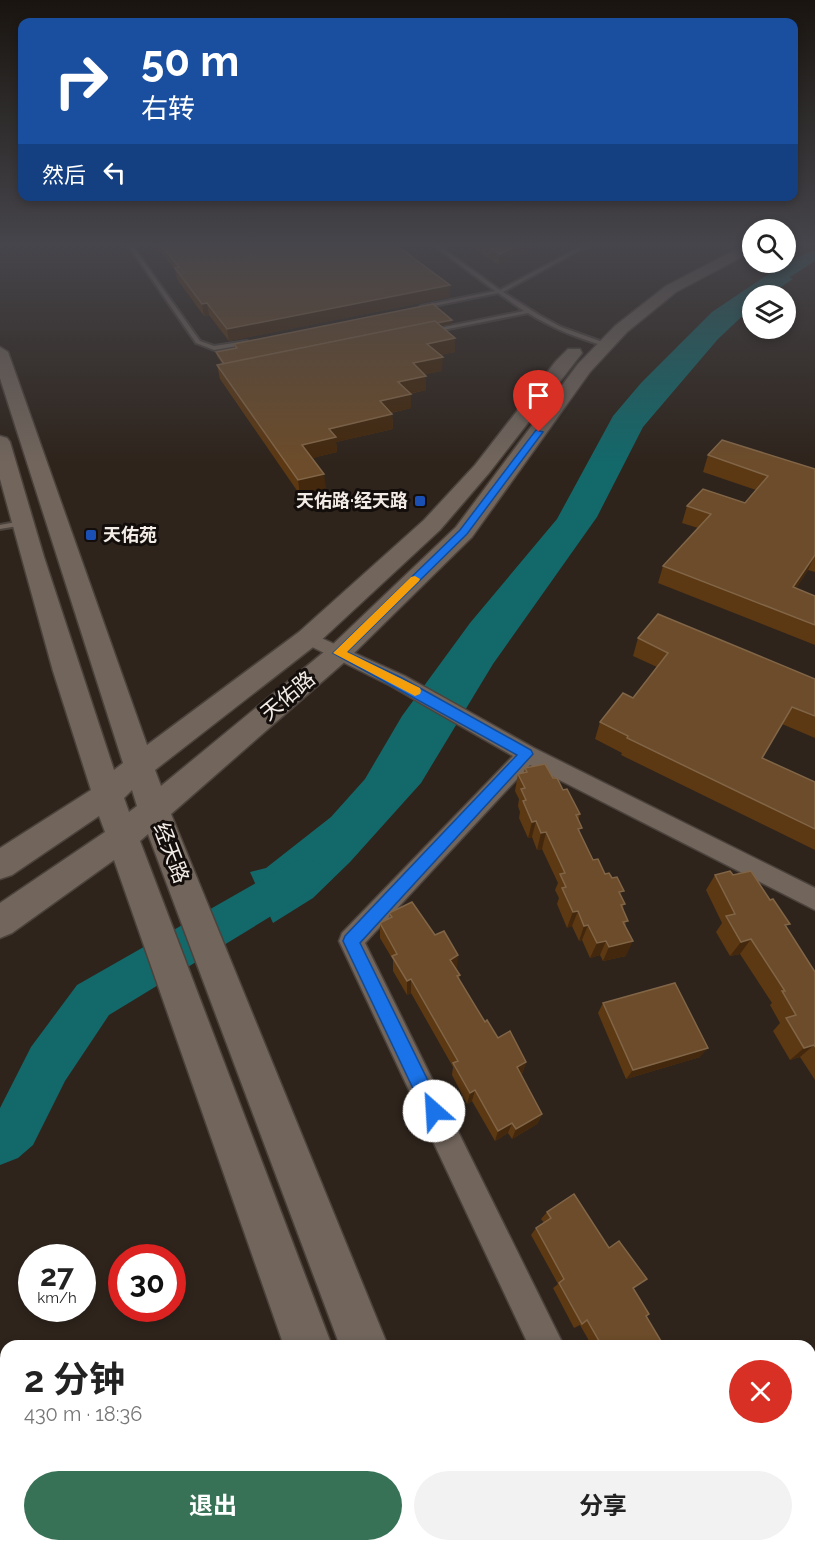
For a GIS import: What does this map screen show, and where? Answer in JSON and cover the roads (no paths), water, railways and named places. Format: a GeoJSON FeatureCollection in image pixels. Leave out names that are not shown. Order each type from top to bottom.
{"type":"FeatureCollection","features":[{"type":"Feature","properties":{"kind":"main road","name":"天佑路"},"geometry":{"type":"LineString","coordinates":[[0,922],[121,838],[339,653],[464,532],[584,368],[600,325],[611,317]]}},
{"type":"Feature","properties":{"kind":"main road","name":"天佑路"},"geometry":{"type":"LineString","coordinates":[[0,865],[106,796],[139,766],[308,638],[432,525],[482,469],[562,364],[631,317]]}},
{"type":"Feature","properties":{"kind":"main road","name":"经天路"},"geometry":{"type":"LineString","coordinates":[[0,352],[154,810],[362,1340]]}},
{"type":"Feature","properties":{"kind":"main road","name":"经天路"},"geometry":{"type":"LineString","coordinates":[[0,442],[11,525],[121,838],[306,1340]]}},
{"type":"Feature","properties":{"kind":"street"},"geometry":{"type":"LineString","coordinates":[[308,638],[398,681],[526,754],[815,900]]}},
{"type":"Feature","properties":{"kind":"street"},"geometry":{"type":"LineString","coordinates":[[526,754],[351,941],[544,1340]]}},
{"type":"Feature","properties":{"kind":"lane"},"geometry":{"type":"LineString","coordinates":[[181,317],[198,342],[213,348],[249,343]]}},
{"type":"Feature","properties":{"kind":"lane"},"geometry":{"type":"LineString","coordinates":[[427,333],[500,317]]}},
{"type":"Feature","properties":{"kind":"lane"},"geometry":{"type":"LineString","coordinates":[[539,317],[551,326],[595,342]]}},
{"type":"Feature","properties":{"kind":"water"},"geometry":{"type":"Polygon","coordinates":[[[707,317],[741,317],[718,339],[643,427],[597,517],[493,664],[421,783],[350,862],[313,898],[273,923],[250,872],[266,868],[331,817],[365,779],[402,716],[470,623],[557,519],[613,416],[641,383],[707,317]]]}},
{"type":"Feature","properties":{"kind":"waterway"},"geometry":{"type":"LineString","coordinates":[[0,1140],[16,1128],[48,1064],[93,1000],[305,875]]}},
{"type":"Feature","properties":{"kind":"place","name":"天佑路·经天路"},"geometry":{"type":"Point","coordinates":[420,501]}},
{"type":"Feature","properties":{"kind":"place","name":"天佑苑"},"geometry":{"type":"Point","coordinates":[91,535]}}]}
